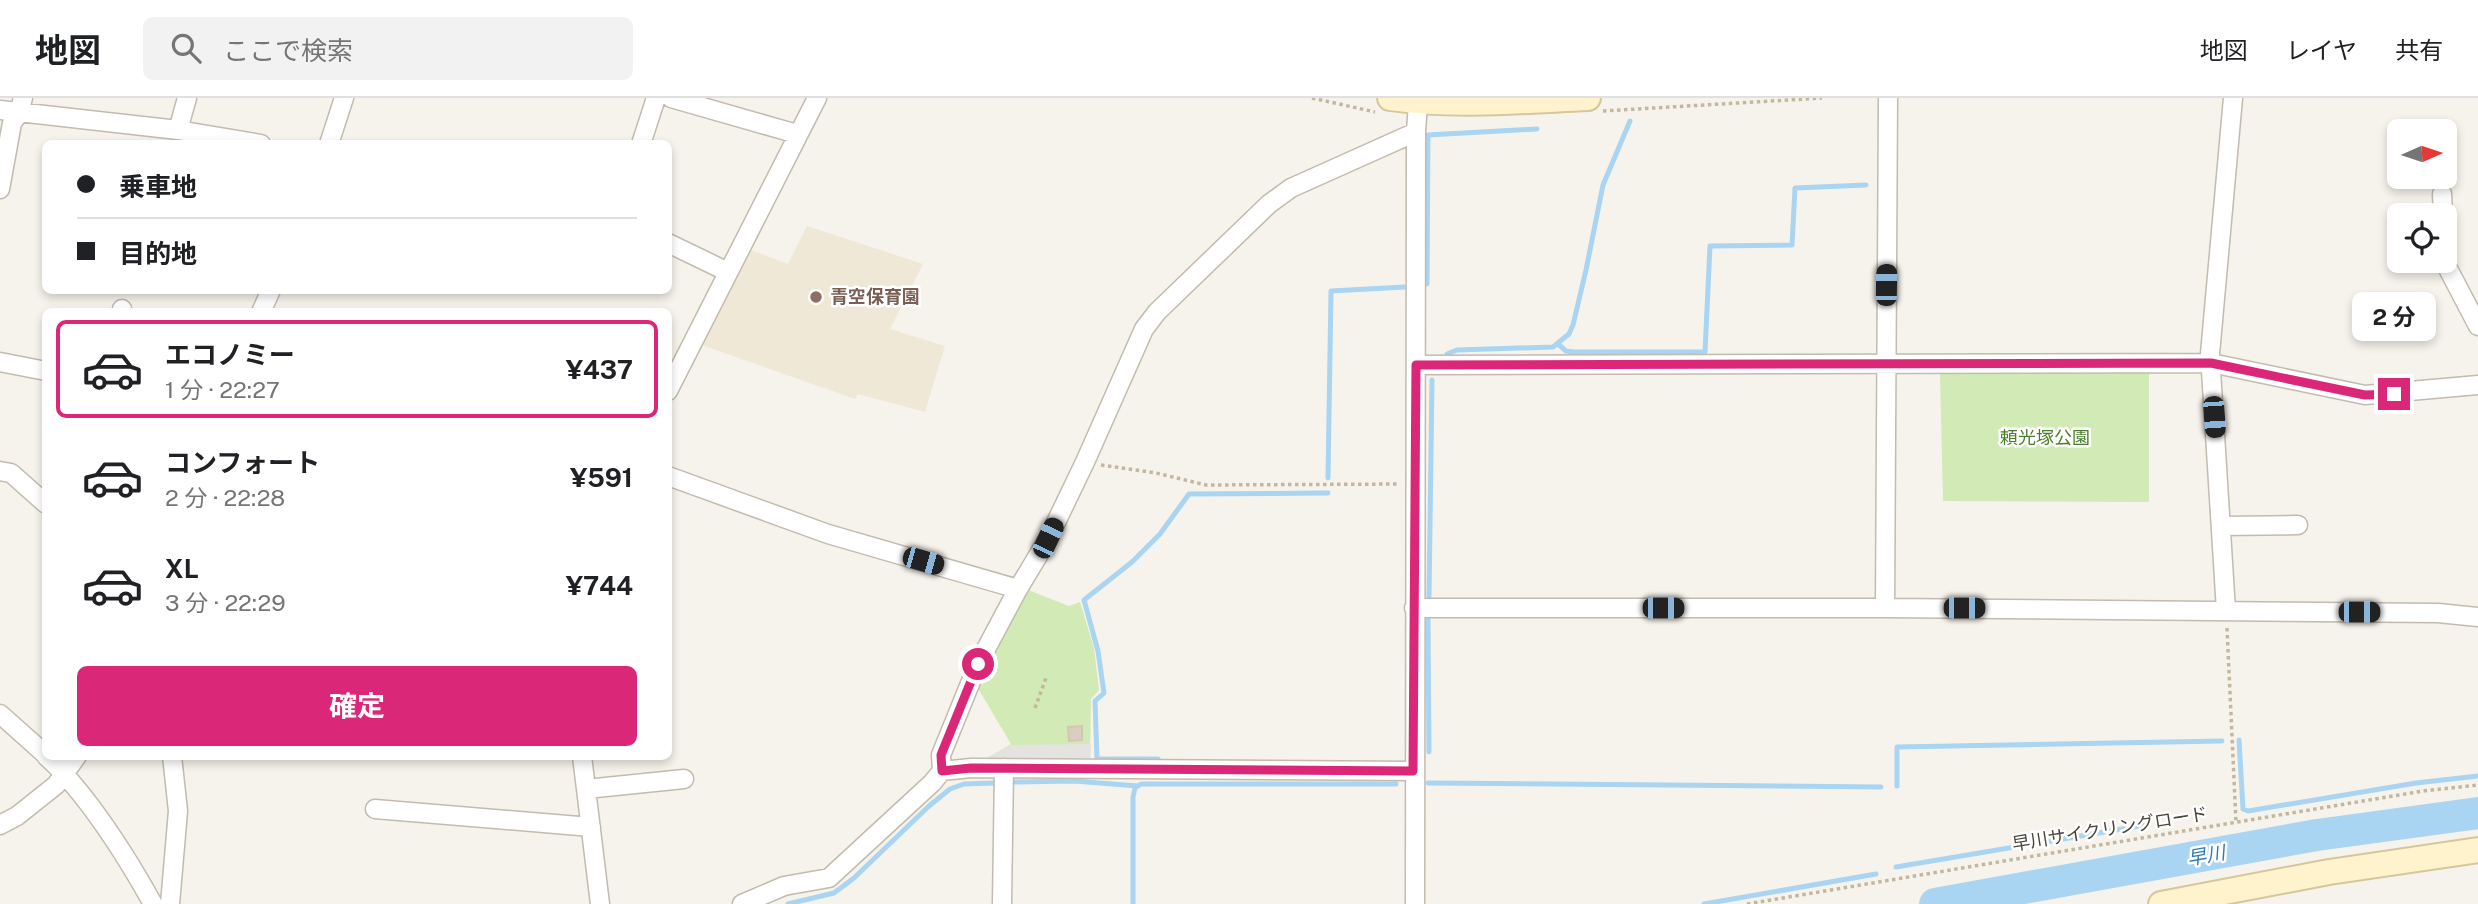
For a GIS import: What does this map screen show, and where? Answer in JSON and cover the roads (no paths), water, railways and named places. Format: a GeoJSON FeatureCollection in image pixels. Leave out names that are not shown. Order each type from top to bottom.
{"type":"FeatureCollection","features":[{"type":"Feature","properties":{"kind":"street"},"geometry":{"type":"LineString","coordinates":[[178,130],[187,98]]}},
{"type":"Feature","properties":{"kind":"street"},"geometry":{"type":"LineString","coordinates":[[330,140],[344,98]]}},
{"type":"Feature","properties":{"kind":"street"},"geometry":{"type":"LineString","coordinates":[[642,140],[656,98]]}},
{"type":"Feature","properties":{"kind":"street"},"geometry":{"type":"LineString","coordinates":[[671,98],[797,134]]}},
{"type":"Feature","properties":{"kind":"street"},"geometry":{"type":"LineString","coordinates":[[672,383],[817,98]]}},
{"type":"Feature","properties":{"kind":"street"},"geometry":{"type":"LineString","coordinates":[[1885,608],[1888,98]]}},
{"type":"Feature","properties":{"kind":"street"},"geometry":{"type":"LineString","coordinates":[[2226,611],[2211,363],[2233,98]]}},
{"type":"Feature","properties":{"kind":"street"},"geometry":{"type":"LineString","coordinates":[[1385,105],[1484,101],[1590,105]]}},
{"type":"Feature","properties":{"kind":"street"},"geometry":{"type":"LineString","coordinates":[[1415,904],[1414,484],[1418,102]]}},
{"type":"Feature","properties":{"kind":"street"},"geometry":{"type":"LineString","coordinates":[[0,189],[12,123],[21,106]]}},
{"type":"Feature","properties":{"kind":"street"},"geometry":{"type":"LineString","coordinates":[[0,110],[21,106],[237,140]]}},
{"type":"Feature","properties":{"kind":"street"},"geometry":{"type":"LineString","coordinates":[[742,904],[784,886],[829,878],[942,771],[941,755],[978,664],[1048,538],[1085,463],[1144,329],[1166,303],[1269,204],[1291,188],[1416,132]]}},
{"type":"Feature","properties":{"kind":"street"},"geometry":{"type":"LineString","coordinates":[[2442,194],[2442,203]]}},
{"type":"Feature","properties":{"kind":"street"},"geometry":{"type":"LineString","coordinates":[[672,245],[728,272]]}},
{"type":"Feature","properties":{"kind":"street"},"geometry":{"type":"LineString","coordinates":[[2450,273],[2478,326]]}},
{"type":"Feature","properties":{"kind":"street"},"geometry":{"type":"LineString","coordinates":[[0,362],[42,370]]}},
{"type":"Feature","properties":{"kind":"street"},"geometry":{"type":"LineString","coordinates":[[1416,365],[2211,363],[2365,395],[2478,385]]}},
{"type":"Feature","properties":{"kind":"street"},"geometry":{"type":"LineString","coordinates":[[0,471],[11,473],[42,500]]}},
{"type":"Feature","properties":{"kind":"street"},"geometry":{"type":"LineString","coordinates":[[672,477],[828,534],[1018,589]]}},
{"type":"Feature","properties":{"kind":"street"},"geometry":{"type":"LineString","coordinates":[[2221,526],[2298,525]]}},
{"type":"Feature","properties":{"kind":"street"},"geometry":{"type":"LineString","coordinates":[[1414,608],[1885,608],[2438,613],[2478,617]]}},
{"type":"Feature","properties":{"kind":"street"},"geometry":{"type":"LineString","coordinates":[[0,714],[42,752]]}},
{"type":"Feature","properties":{"kind":"street"},"geometry":{"type":"LineString","coordinates":[[51,760],[65,772],[117,845],[153,904]]}},
{"type":"Feature","properties":{"kind":"street"},"geometry":{"type":"LineString","coordinates":[[0,825],[17,816],[56,785],[74,760]]}},
{"type":"Feature","properties":{"kind":"street"},"geometry":{"type":"LineString","coordinates":[[170,904],[178,811],[172,760]]}},
{"type":"Feature","properties":{"kind":"street"},"geometry":{"type":"LineString","coordinates":[[582,760],[600,904]]}},
{"type":"Feature","properties":{"kind":"street"},"geometry":{"type":"LineString","coordinates":[[942,771],[971,768],[1413,771]]}},
{"type":"Feature","properties":{"kind":"street"},"geometry":{"type":"LineString","coordinates":[[1002,904],[1003,768]]}},
{"type":"Feature","properties":{"kind":"street"},"geometry":{"type":"LineString","coordinates":[[586,789],[684,779]]}},
{"type":"Feature","properties":{"kind":"street"},"geometry":{"type":"LineString","coordinates":[[375,809],[591,827]]}},
{"type":"Feature","properties":{"kind":"street"},"geometry":{"type":"LineString","coordinates":[[2161,904],[2329,872],[2478,850]]}},
{"type":"Feature","properties":{"kind":"waterway"},"geometry":{"type":"LineString","coordinates":[[1447,354],[1457,350],[1553,347],[1569,334],[1586,270],[1603,185],[1630,121]]}},
{"type":"Feature","properties":{"kind":"waterway"},"geometry":{"type":"LineString","coordinates":[[1427,284],[1428,135],[1537,129]]}},
{"type":"Feature","properties":{"kind":"waterway"},"geometry":{"type":"LineString","coordinates":[[1558,344],[1566,351],[1574,352],[1705,352],[1710,246],[1792,245],[1795,188],[1866,185]]}},
{"type":"Feature","properties":{"kind":"waterway"},"geometry":{"type":"LineString","coordinates":[[1328,478],[1331,291],[1405,287]]}},
{"type":"Feature","properties":{"kind":"waterway"},"geometry":{"type":"LineString","coordinates":[[1429,597],[1432,380]]}},
{"type":"Feature","properties":{"kind":"waterway"},"geometry":{"type":"LineString","coordinates":[[1158,759],[1097,759],[1095,701],[1104,693],[1098,651],[1084,600],[1132,562],[1160,534],[1189,494],[1328,493]]}},
{"type":"Feature","properties":{"kind":"waterway"},"geometry":{"type":"LineString","coordinates":[[1428,619],[1429,752]]}},
{"type":"Feature","properties":{"kind":"waterway"},"geometry":{"type":"LineString","coordinates":[[2239,740],[2243,809],[2248,811],[2416,783],[2478,776]]}},
{"type":"Feature","properties":{"kind":"waterway"},"geometry":{"type":"LineString","coordinates":[[1897,786],[1897,747],[2222,741]]}},
{"type":"Feature","properties":{"kind":"waterway"},"geometry":{"type":"LineString","coordinates":[[1015,782],[1074,781],[1138,786]]}},
{"type":"Feature","properties":{"kind":"waterway"},"geometry":{"type":"LineString","coordinates":[[788,904],[834,893],[854,878],[950,789],[964,784],[994,783]]}},
{"type":"Feature","properties":{"kind":"waterway"},"geometry":{"type":"LineString","coordinates":[[1428,783],[1881,787]]}},
{"type":"Feature","properties":{"kind":"waterway"},"geometry":{"type":"LineString","coordinates":[[1133,904],[1133,797],[1135,788],[1141,784],[1396,784]]}},
{"type":"Feature","properties":{"kind":"waterway","name":"早川"},"geometry":{"type":"LineString","coordinates":[[1935,904],[2317,835],[2478,813]]}},
{"type":"Feature","properties":{"kind":"waterway"},"geometry":{"type":"LineString","coordinates":[[1896,867],[2146,825]]}},
{"type":"Feature","properties":{"kind":"waterway"},"geometry":{"type":"LineString","coordinates":[[1704,904],[1876,874]]}},
{"type":"Feature","properties":{"kind":"place","name":"青空保育園"},"geometry":{"type":"Point","coordinates":[816,297]}},
{"type":"Feature","properties":{"kind":"park label","name":"頼光塚公園"},"geometry":{"type":"Point","coordinates":[2045,438]}}]}
